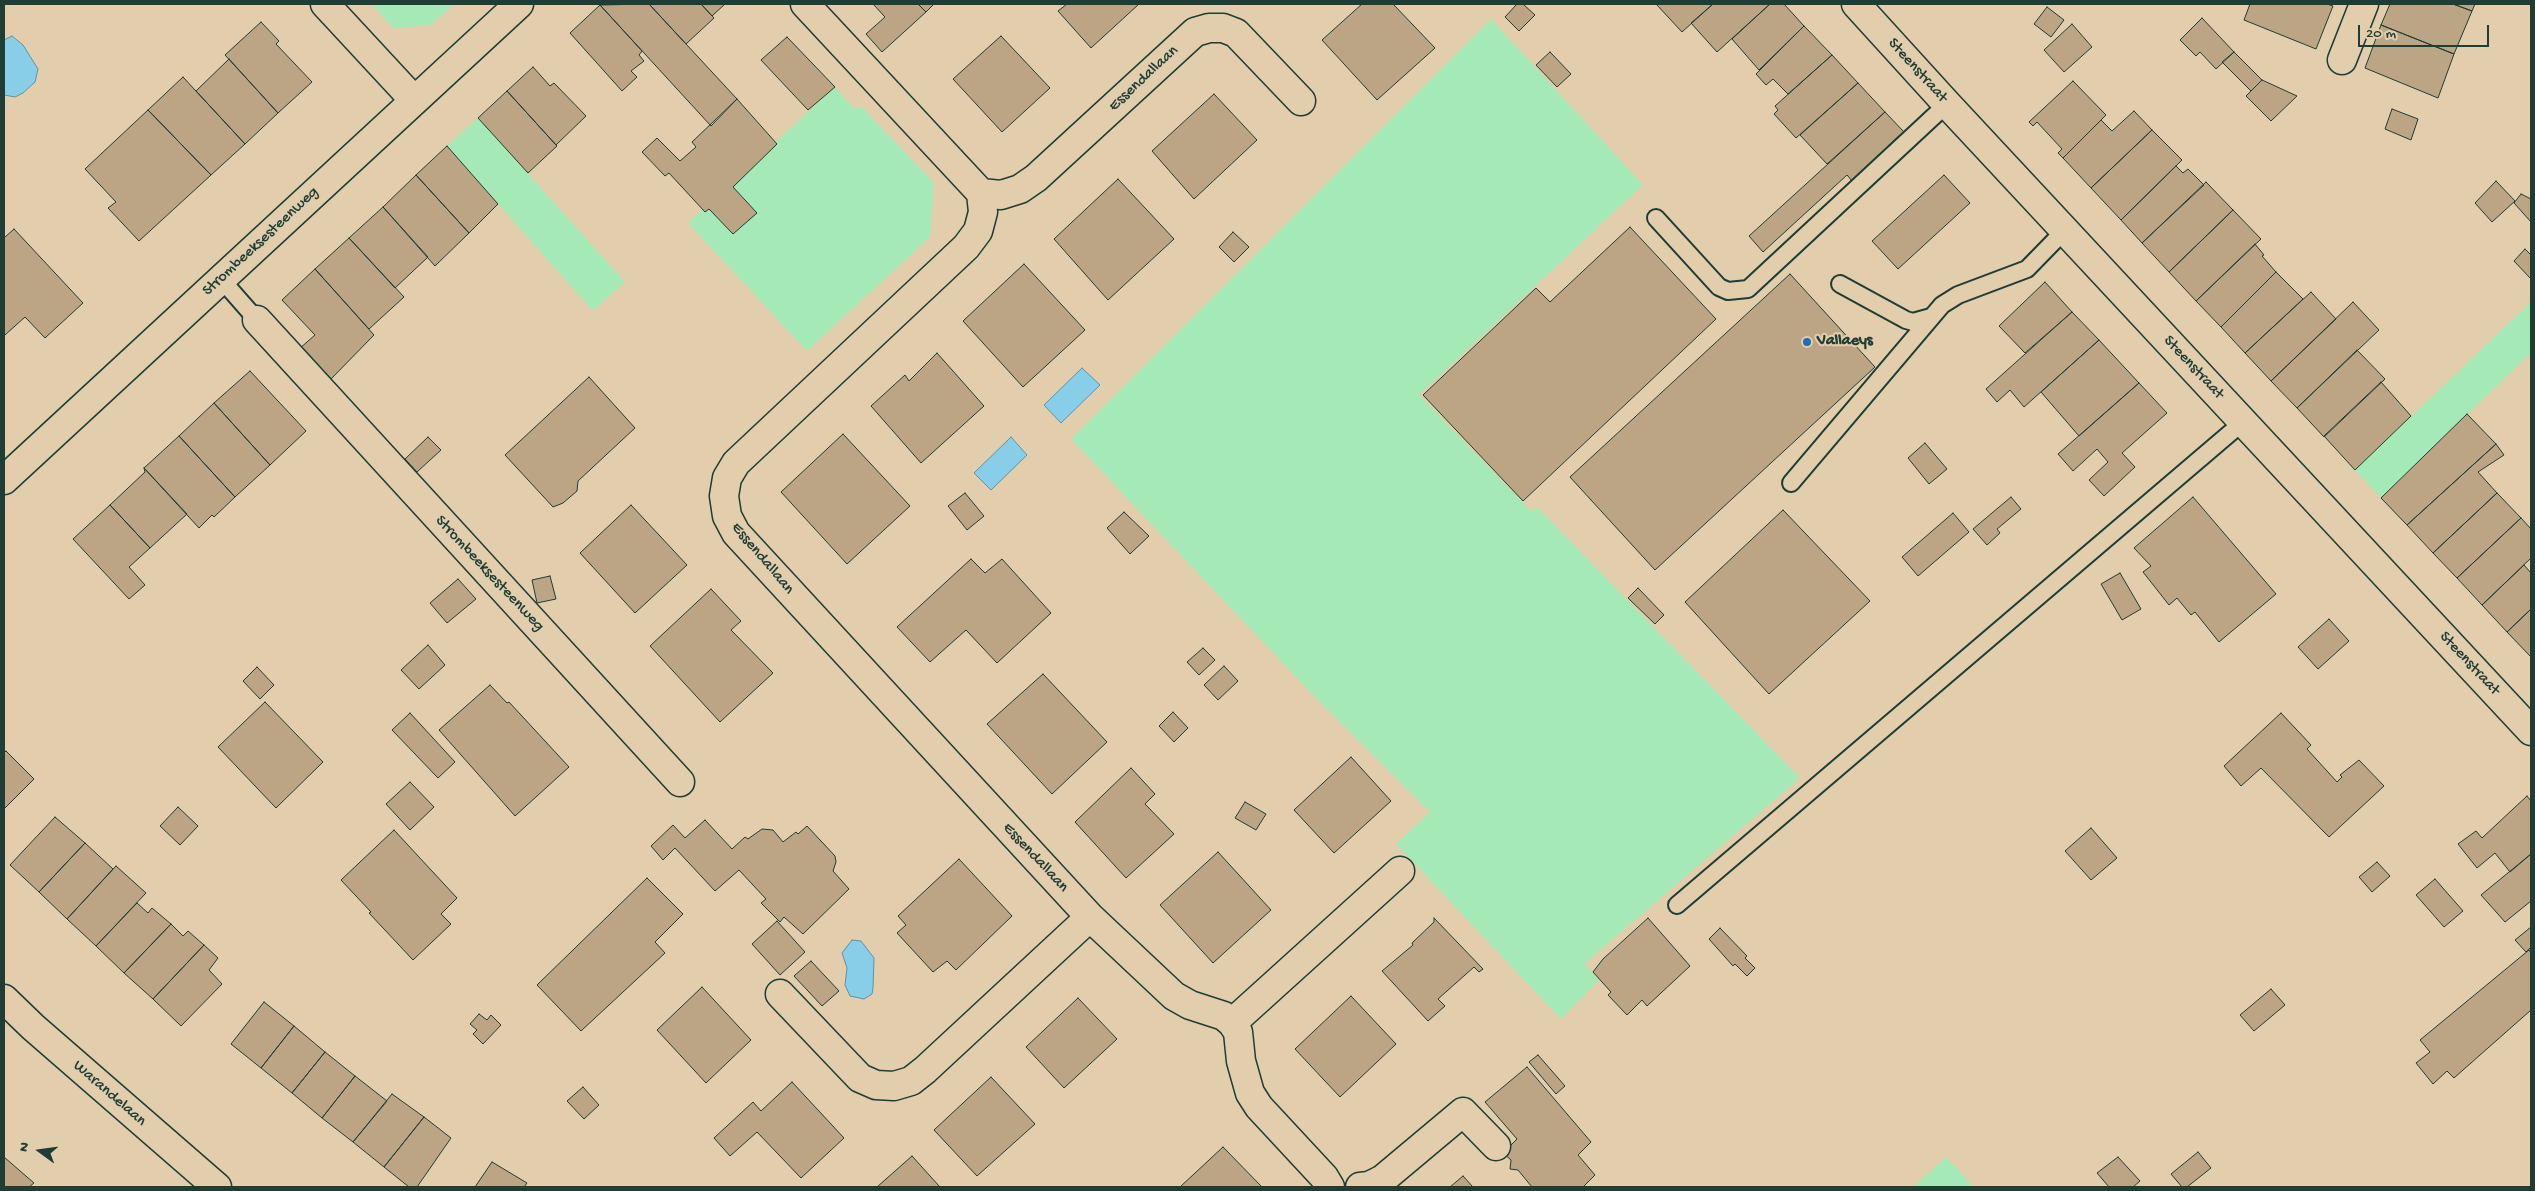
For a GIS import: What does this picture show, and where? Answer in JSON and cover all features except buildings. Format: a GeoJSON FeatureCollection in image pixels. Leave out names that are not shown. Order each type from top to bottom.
{"type":"FeatureCollection","features":[{"type":"Feature","properties":{"kind":"street"},"geometry":{"type":"LineString","coordinates":[[325,4],[414,100]]}},
{"type":"Feature","properties":{"kind":"street","name":"Strombeeksesteenweg"},"geometry":{"type":"LineString","coordinates":[[4,480],[519,4]]}},
{"type":"Feature","properties":{"kind":"street"},"geometry":{"type":"LineString","coordinates":[[805,4],[981,194]]}},
{"type":"Feature","properties":{"kind":"street","name":"Steenstraat"},"geometry":{"type":"LineString","coordinates":[[1856,4],[2531,731]]}},
{"type":"Feature","properties":{"kind":"street"},"geometry":{"type":"LineString","coordinates":[[2342,60],[2364,4]]}},
{"type":"Feature","properties":{"kind":"street","name":"Essendallaan"},"geometry":{"type":"LineString","coordinates":[[1232,1023],[1224,1016],[1190,1005],[1174,996],[1090,917],[736,533],[726,516],[724,496],[727,478],[736,463],[966,247],[978,231],[983,212],[981,194],[1001,195],[1020,189],[1036,178],[1195,32],[1209,28],[1223,28],[1236,33],[1301,101]]}},
{"type":"Feature","properties":{"kind":"street","name":"Strombeeksesteenweg"},"geometry":{"type":"LineString","coordinates":[[257,320],[680,782]]}},
{"type":"Feature","properties":{"kind":"street"},"geometry":{"type":"LineString","coordinates":[[1334,1184],[1259,1107],[1250,1093],[1241,1061],[1238,1032],[1232,1023],[1400,871]]}},
{"type":"Feature","properties":{"kind":"street"},"geometry":{"type":"LineString","coordinates":[[780,994],[860,1078],[876,1085],[894,1086],[911,1081],[925,1070],[1090,917]]}},
{"type":"Feature","properties":{"kind":"street","name":"Warandelaan"},"geometry":{"type":"LineString","coordinates":[[4,999],[33,1027],[217,1187]]}},
{"type":"Feature","properties":{"kind":"street"},"geometry":{"type":"LineString","coordinates":[[1360,1187],[1369,1186],[1383,1179],[1463,1112],[1496,1146]]}},
{"type":"Feature","properties":{"kind":"lane"},"geometry":{"type":"LineString","coordinates":[[1656,218],[1719,287],[1733,292],[1748,289],[1947,104]]}},
{"type":"Feature","properties":{"kind":"lane"},"geometry":{"type":"LineString","coordinates":[[1791,482],[1946,300],[2027,268],[2066,230]]}},
{"type":"Feature","properties":{"kind":"lane"},"geometry":{"type":"LineString","coordinates":[[221,279],[257,320]]}},
{"type":"Feature","properties":{"kind":"lane"},"geometry":{"type":"LineString","coordinates":[[1840,284],[1906,320],[1919,321],[1931,317]]}},
{"type":"Feature","properties":{"kind":"lane"},"geometry":{"type":"LineString","coordinates":[[1677,905],[2244,422]]}},
{"type":"Feature","properties":{"kind":"green space"},"geometry":{"type":"Polygon","coordinates":[[[372,4],[454,4],[431,25],[393,28],[372,4]]]}},
{"type":"Feature","properties":{"kind":"green space"},"geometry":{"type":"Polygon","coordinates":[[[1491,19],[1643,185],[1419,395],[1532,512],[1537,507],[1800,778],[1584,964],[1599,980],[1561,1019],[1396,844],[1430,812],[1315,697],[1071,439],[1491,19]]]}},
{"type":"Feature","properties":{"kind":"green space"},"geometry":{"type":"Polygon","coordinates":[[[835,87],[853,108],[862,107],[934,183],[930,237],[807,351],[688,223],[835,87]]]}},
{"type":"Feature","properties":{"kind":"green space"},"geometry":{"type":"Polygon","coordinates":[[[478,118],[625,282],[593,311],[447,146],[478,118]]]}},
{"type":"Feature","properties":{"kind":"green space"},"geometry":{"type":"Polygon","coordinates":[[[2531,302],[2531,353],[2381,498],[2355,470],[2531,302]]]}},
{"type":"Feature","properties":{"kind":"green space"},"geometry":{"type":"Polygon","coordinates":[[[1946,1157],[1974,1187],[1913,1187],[1946,1157]]]}},
{"type":"Feature","properties":{"kind":"water"},"geometry":{"type":"Polygon","coordinates":[[[12,36],[23,45],[38,69],[35,82],[23,93],[15,97],[4,95],[4,40],[12,36]]]}},
{"type":"Feature","properties":{"kind":"water"},"geometry":{"type":"Polygon","coordinates":[[[1082,368],[1100,385],[1061,423],[1044,405],[1082,368]]]}},
{"type":"Feature","properties":{"kind":"water"},"geometry":{"type":"Polygon","coordinates":[[[1011,437],[1027,455],[991,490],[974,473],[1011,437]]]}},
{"type":"Feature","properties":{"kind":"water"},"geometry":{"type":"Polygon","coordinates":[[[852,940],[861,941],[874,958],[872,994],[864,999],[850,996],[845,985],[847,968],[842,953],[852,940]]]}},
{"type":"Feature","properties":{"kind":"place","name":"Vallaeys"},"geometry":{"type":"Point","coordinates":[1807,342]}}]}
